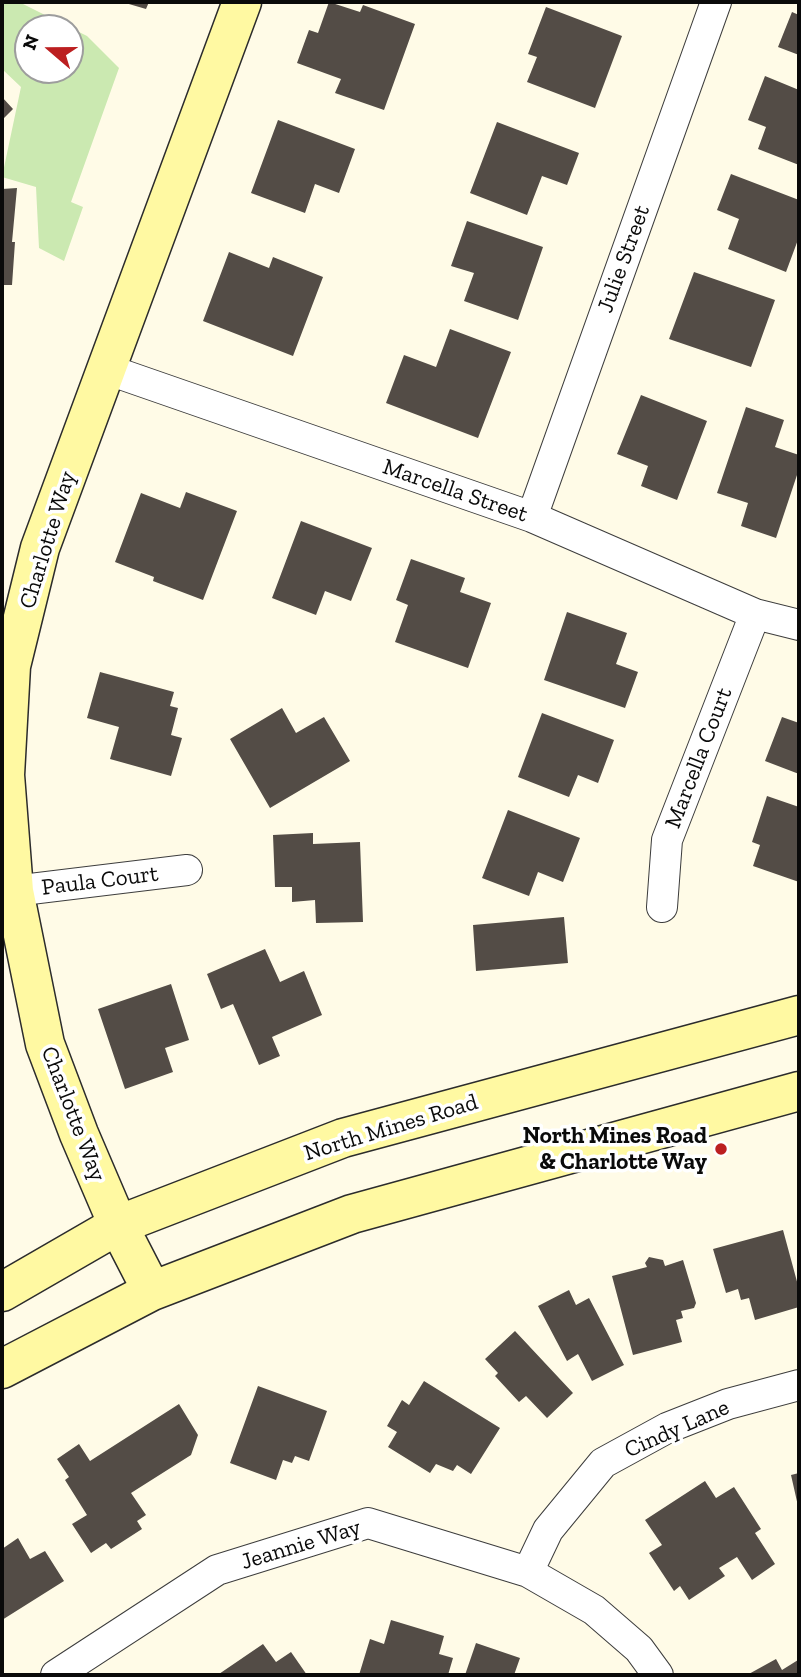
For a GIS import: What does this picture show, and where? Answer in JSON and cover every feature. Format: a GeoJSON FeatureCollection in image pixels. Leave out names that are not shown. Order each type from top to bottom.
{"type":"FeatureCollection","features":[{"type":"Feature","properties":{"kind":"main road","name":"Charlotte Way"},"geometry":{"type":"LineString","coordinates":[[152,1291],[118,1225],[79,1134],[45,1044],[14,891],[5,775],[6,664],[40,548],[242,2]]}},
{"type":"Feature","properties":{"kind":"main road","name":"North Mines Road"},"geometry":{"type":"LineString","coordinates":[[2,1292],[118,1225],[343,1139],[799,1015]]}},
{"type":"Feature","properties":{"kind":"main road"},"geometry":{"type":"LineString","coordinates":[[2,1369],[152,1291],[352,1214],[799,1091]]}},
{"type":"Feature","properties":{"kind":"street","name":"Julie Street"},"geometry":{"type":"LineString","coordinates":[[531,517],[716,2]]}},
{"type":"Feature","properties":{"kind":"street","name":"Marcella Street"},"geometry":{"type":"LineString","coordinates":[[106,369],[531,517],[755,614],[799,625]]}},
{"type":"Feature","properties":{"kind":"street","name":"Marcella Court"},"geometry":{"type":"LineString","coordinates":[[662,907],[667,840],[755,614]]}},
{"type":"Feature","properties":{"kind":"street","name":"Paula Court"},"geometry":{"type":"LineString","coordinates":[[14,891],[187,870]]}},
{"type":"Feature","properties":{"kind":"street","name":"Cindy Lane"},"geometry":{"type":"LineString","coordinates":[[528,1572],[548,1530],[603,1464],[667,1429],[728,1404],[799,1385]]}},
{"type":"Feature","properties":{"kind":"street","name":"Jeannie Way"},"geometry":{"type":"LineString","coordinates":[[56,1675],[217,1570],[368,1523],[528,1572],[594,1610],[639,1649],[658,1675]]}},
{"type":"Feature","properties":{"kind":"green space"},"geometry":{"type":"Polygon","coordinates":[[[2,2],[19,2],[43,14],[14,14],[14,80],[2,69],[2,2]]]}},
{"type":"Feature","properties":{"kind":"green space"},"geometry":{"type":"Polygon","coordinates":[[[84,34],[119,68],[71,202],[83,207],[64,261],[39,248],[36,187],[2,177],[21,87],[18,84],[84,84],[84,34]]]}},
{"type":"Feature","properties":{"kind":"building"},"geometry":{"type":"Polygon","coordinates":[[[122,2],[149,2],[146,9],[122,2]]]}},
{"type":"Feature","properties":{"kind":"building"},"geometry":{"type":"Polygon","coordinates":[[[329,2],[360,12],[363,5],[415,24],[384,110],[335,93],[341,79],[297,63],[309,30],[318,33],[329,2]]]}},
{"type":"Feature","properties":{"kind":"building"},"geometry":{"type":"Polygon","coordinates":[[[546,7],[622,36],[595,108],[527,82],[537,57],[528,54],[546,7]]]}},
{"type":"Feature","properties":{"kind":"building"},"geometry":{"type":"Polygon","coordinates":[[[792,12],[799,15],[799,55],[778,47],[792,12]]]}},
{"type":"Feature","properties":{"kind":"building"},"geometry":{"type":"Polygon","coordinates":[[[765,76],[799,90],[799,165],[758,149],[766,127],[748,120],[765,76]]]}},
{"type":"Feature","properties":{"kind":"building"},"geometry":{"type":"Polygon","coordinates":[[[2,97],[13,109],[2,120],[2,97]]]}},
{"type":"Feature","properties":{"kind":"building"},"geometry":{"type":"Polygon","coordinates":[[[278,120],[355,149],[339,193],[315,184],[305,213],[251,193],[278,120]]]}},
{"type":"Feature","properties":{"kind":"building"},"geometry":{"type":"Polygon","coordinates":[[[497,122],[579,153],[567,185],[542,176],[527,215],[470,193],[497,122]]]}},
{"type":"Feature","properties":{"kind":"building"},"geometry":{"type":"Polygon","coordinates":[[[731,174],[799,200],[799,237],[786,272],[728,249],[739,219],[717,210],[731,174]]]}},
{"type":"Feature","properties":{"kind":"building"},"geometry":{"type":"Polygon","coordinates":[[[17,188],[12,242],[15,242],[12,285],[2,285],[2,189],[17,188]]]}},
{"type":"Feature","properties":{"kind":"building"},"geometry":{"type":"Polygon","coordinates":[[[467,221],[543,247],[518,320],[464,301],[474,273],[451,266],[467,221]]]}},
{"type":"Feature","properties":{"kind":"building"},"geometry":{"type":"Polygon","coordinates":[[[229,252],[269,268],[273,257],[323,277],[293,356],[203,321],[229,252]]]}},
{"type":"Feature","properties":{"kind":"building"},"geometry":{"type":"Polygon","coordinates":[[[694,272],[775,300],[751,367],[669,339],[694,272]]]}},
{"type":"Feature","properties":{"kind":"building"},"geometry":{"type":"Polygon","coordinates":[[[450,329],[511,352],[478,438],[386,403],[404,355],[436,367],[450,329]]]}},
{"type":"Feature","properties":{"kind":"building"},"geometry":{"type":"Polygon","coordinates":[[[641,395],[707,421],[677,500],[641,486],[648,466],[617,454],[641,395]]]}},
{"type":"Feature","properties":{"kind":"building"},"geometry":{"type":"Polygon","coordinates":[[[746,407],[784,420],[775,447],[799,455],[799,469],[776,538],[741,526],[748,503],[717,493],[746,407]]]}},
{"type":"Feature","properties":{"kind":"building"},"geometry":{"type":"Polygon","coordinates":[[[186,492],[237,511],[203,600],[153,581],[154,577],[115,562],[141,493],[180,508],[186,492]]]}},
{"type":"Feature","properties":{"kind":"building"},"geometry":{"type":"Polygon","coordinates":[[[301,521],[372,548],[351,601],[325,591],[316,615],[272,598],[301,521]]]}},
{"type":"Feature","properties":{"kind":"building"},"geometry":{"type":"Polygon","coordinates":[[[411,559],[465,578],[460,592],[491,603],[468,668],[395,642],[408,605],[396,600],[411,559]]]}},
{"type":"Feature","properties":{"kind":"building"},"geometry":{"type":"Polygon","coordinates":[[[567,612],[627,633],[616,664],[638,672],[625,708],[544,680],[567,612]]]}},
{"type":"Feature","properties":{"kind":"building"},"geometry":{"type":"Polygon","coordinates":[[[100,672],[174,692],[170,706],[178,708],[171,735],[182,738],[171,776],[110,759],[119,727],[87,718],[100,672]]]}},
{"type":"Feature","properties":{"kind":"building"},"geometry":{"type":"Polygon","coordinates":[[[282,708],[296,733],[324,717],[350,761],[270,808],[230,739],[282,708]]]}},
{"type":"Feature","properties":{"kind":"building"},"geometry":{"type":"Polygon","coordinates":[[[542,713],[614,740],[598,783],[578,775],[569,797],[518,777],[542,713]]]}},
{"type":"Feature","properties":{"kind":"building"},"geometry":{"type":"Polygon","coordinates":[[[782,717],[799,723],[799,774],[765,761],[782,717]]]}},
{"type":"Feature","properties":{"kind":"building"},"geometry":{"type":"Polygon","coordinates":[[[767,796],[799,807],[799,882],[753,866],[760,845],[752,842],[767,796]]]}},
{"type":"Feature","properties":{"kind":"building"},"geometry":{"type":"Polygon","coordinates":[[[508,810],[580,838],[563,882],[538,872],[529,896],[482,878],[508,810]]]}},
{"type":"Feature","properties":{"kind":"building"},"geometry":{"type":"Polygon","coordinates":[[[313,833],[313,844],[360,842],[363,922],[316,923],[315,900],[292,902],[292,887],[275,887],[273,835],[313,833]]]}},
{"type":"Feature","properties":{"kind":"building"},"geometry":{"type":"Polygon","coordinates":[[[564,917],[568,963],[476,971],[473,925],[564,917]]]}},
{"type":"Feature","properties":{"kind":"building"},"geometry":{"type":"Polygon","coordinates":[[[265,949],[280,982],[304,971],[322,1015],[272,1037],[280,1056],[259,1065],[233,1004],[221,1009],[207,974],[265,949]]]}},
{"type":"Feature","properties":{"kind":"building"},"geometry":{"type":"Polygon","coordinates":[[[171,984],[189,1040],[165,1048],[173,1072],[125,1089],[98,1009],[171,984]]]}},
{"type":"Feature","properties":{"kind":"building"},"geometry":{"type":"Polygon","coordinates":[[[783,1230],[799,1289],[799,1307],[755,1320],[749,1298],[741,1300],[738,1289],[726,1293],[713,1249],[783,1230]]]}},
{"type":"Feature","properties":{"kind":"building"},"geometry":{"type":"Polygon","coordinates":[[[649,1257],[663,1260],[665,1266],[683,1260],[696,1303],[694,1308],[681,1311],[683,1318],[676,1320],[682,1342],[633,1355],[612,1276],[647,1267],[645,1263],[649,1257]]]}},
{"type":"Feature","properties":{"kind":"building"},"geometry":{"type":"Polygon","coordinates":[[[569,1290],[576,1305],[589,1298],[624,1365],[592,1381],[578,1354],[567,1361],[538,1306],[569,1290]]]}},
{"type":"Feature","properties":{"kind":"building"},"geometry":{"type":"Polygon","coordinates":[[[515,1331],[573,1393],[547,1418],[526,1396],[519,1402],[495,1376],[498,1373],[485,1359],[515,1331]]]}},
{"type":"Feature","properties":{"kind":"building"},"geometry":{"type":"Polygon","coordinates":[[[424,1381],[500,1428],[471,1474],[457,1465],[453,1471],[436,1464],[430,1473],[388,1447],[397,1432],[387,1426],[402,1400],[409,1405],[424,1381]]]}},
{"type":"Feature","properties":{"kind":"building"},"geometry":{"type":"Polygon","coordinates":[[[258,1386],[327,1411],[309,1461],[295,1456],[292,1463],[283,1460],[276,1480],[230,1463],[258,1386]]]}},
{"type":"Feature","properties":{"kind":"building"},"geometry":{"type":"Polygon","coordinates":[[[179,1404],[198,1435],[191,1455],[131,1493],[146,1515],[137,1521],[142,1529],[111,1549],[106,1543],[91,1553],[72,1524],[87,1515],[65,1480],[69,1477],[57,1459],[79,1444],[90,1461],[179,1404]]]}},
{"type":"Feature","properties":{"kind":"building"},"geometry":{"type":"Polygon","coordinates":[[[799,1473],[799,1506],[798,1506],[791,1475],[799,1473]]]}},
{"type":"Feature","properties":{"kind":"building"},"geometry":{"type":"Polygon","coordinates":[[[705,1481],[716,1498],[734,1487],[761,1529],[755,1533],[775,1564],[752,1580],[737,1557],[719,1568],[725,1576],[689,1600],[680,1586],[674,1591],[649,1553],[662,1545],[645,1520],[705,1481]]]}},
{"type":"Feature","properties":{"kind":"building"},"geometry":{"type":"Polygon","coordinates":[[[18,1538],[30,1559],[45,1551],[64,1581],[2,1620],[2,1549],[18,1538]]]}},
{"type":"Feature","properties":{"kind":"building"},"geometry":{"type":"Polygon","coordinates":[[[391,1620],[444,1636],[439,1654],[453,1658],[448,1675],[359,1675],[370,1639],[384,1644],[391,1620]]]}},
{"type":"Feature","properties":{"kind":"building"},"geometry":{"type":"Polygon","coordinates":[[[476,1643],[520,1658],[514,1675],[465,1675],[476,1643]]]}},
{"type":"Feature","properties":{"kind":"building"},"geometry":{"type":"Polygon","coordinates":[[[263,1644],[276,1662],[291,1652],[307,1675],[219,1674],[263,1644]]]}},
{"type":"Feature","properties":{"kind":"building"},"geometry":{"type":"Polygon","coordinates":[[[776,1659],[782,1670],[798,1660],[799,1675],[747,1675],[776,1659]]]}},
{"type":"Feature","properties":{"kind":"place","name":"North Mines Road & Charlotte Way"},"geometry":{"type":"Point","coordinates":[721,1149]}}]}
